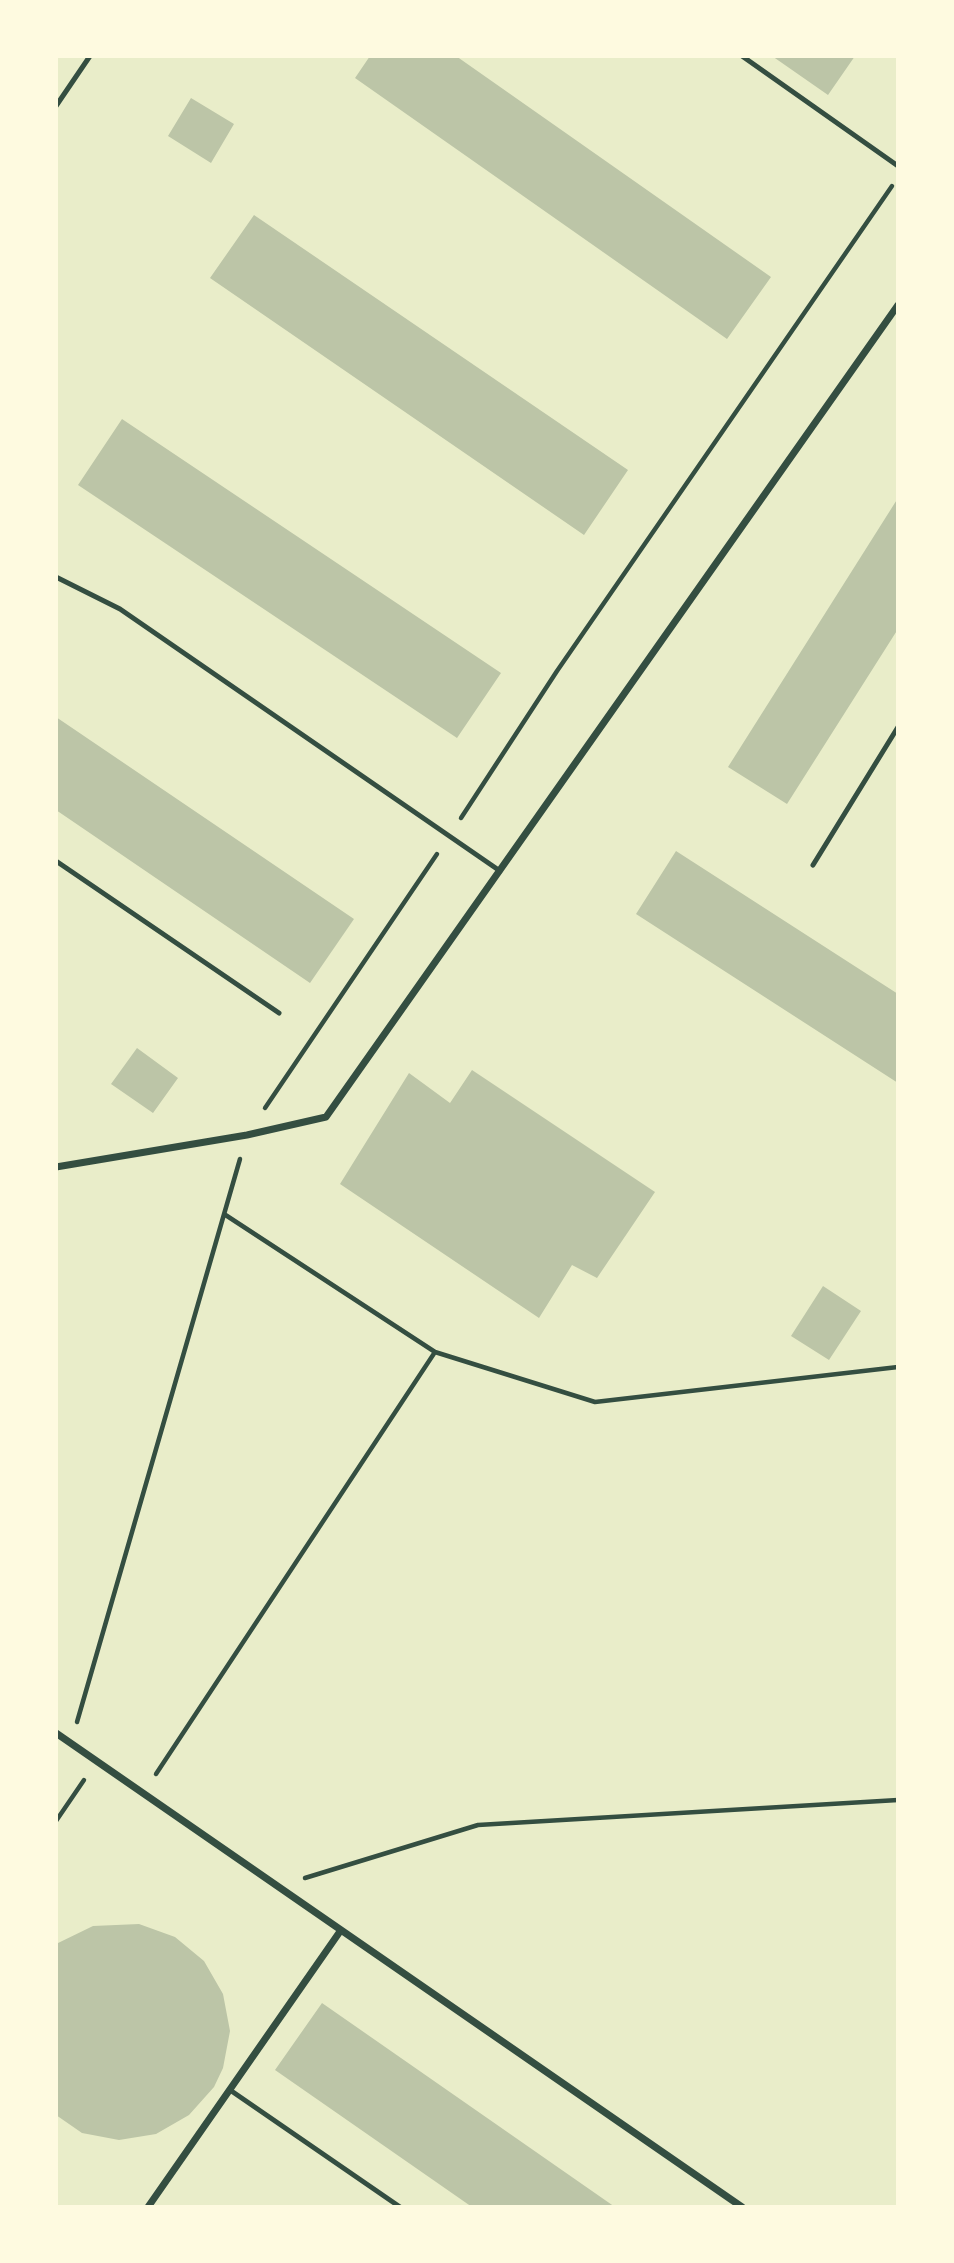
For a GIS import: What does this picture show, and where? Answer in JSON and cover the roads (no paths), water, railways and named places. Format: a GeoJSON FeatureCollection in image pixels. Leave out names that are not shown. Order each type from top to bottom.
{"type":"FeatureCollection","features":[{"type":"Feature","properties":{"kind":"street"},"geometry":{"type":"LineString","coordinates":[[56,1167],[247,1135],[326,1117],[898,305]]}},
{"type":"Feature","properties":{"kind":"street"},"geometry":{"type":"LineString","coordinates":[[56,1733],[742,2207]]}},
{"type":"Feature","properties":{"kind":"street"},"geometry":{"type":"LineString","coordinates":[[148,2207],[341,1930]]}},
{"type":"Feature","properties":{"kind":"lane"},"geometry":{"type":"LineString","coordinates":[[56,106],[90,56]]}},
{"type":"Feature","properties":{"kind":"lane"},"geometry":{"type":"LineString","coordinates":[[742,56],[898,166]]}},
{"type":"Feature","properties":{"kind":"lane"},"geometry":{"type":"LineString","coordinates":[[56,577],[120,609],[500,871]]}},
{"type":"Feature","properties":{"kind":"lane"},"geometry":{"type":"LineString","coordinates":[[813,865],[898,727]]}},
{"type":"Feature","properties":{"kind":"lane"},"geometry":{"type":"LineString","coordinates":[[56,861],[279,1013]]}},
{"type":"Feature","properties":{"kind":"lane"},"geometry":{"type":"LineString","coordinates":[[230,2090],[400,2207]]}}]}
